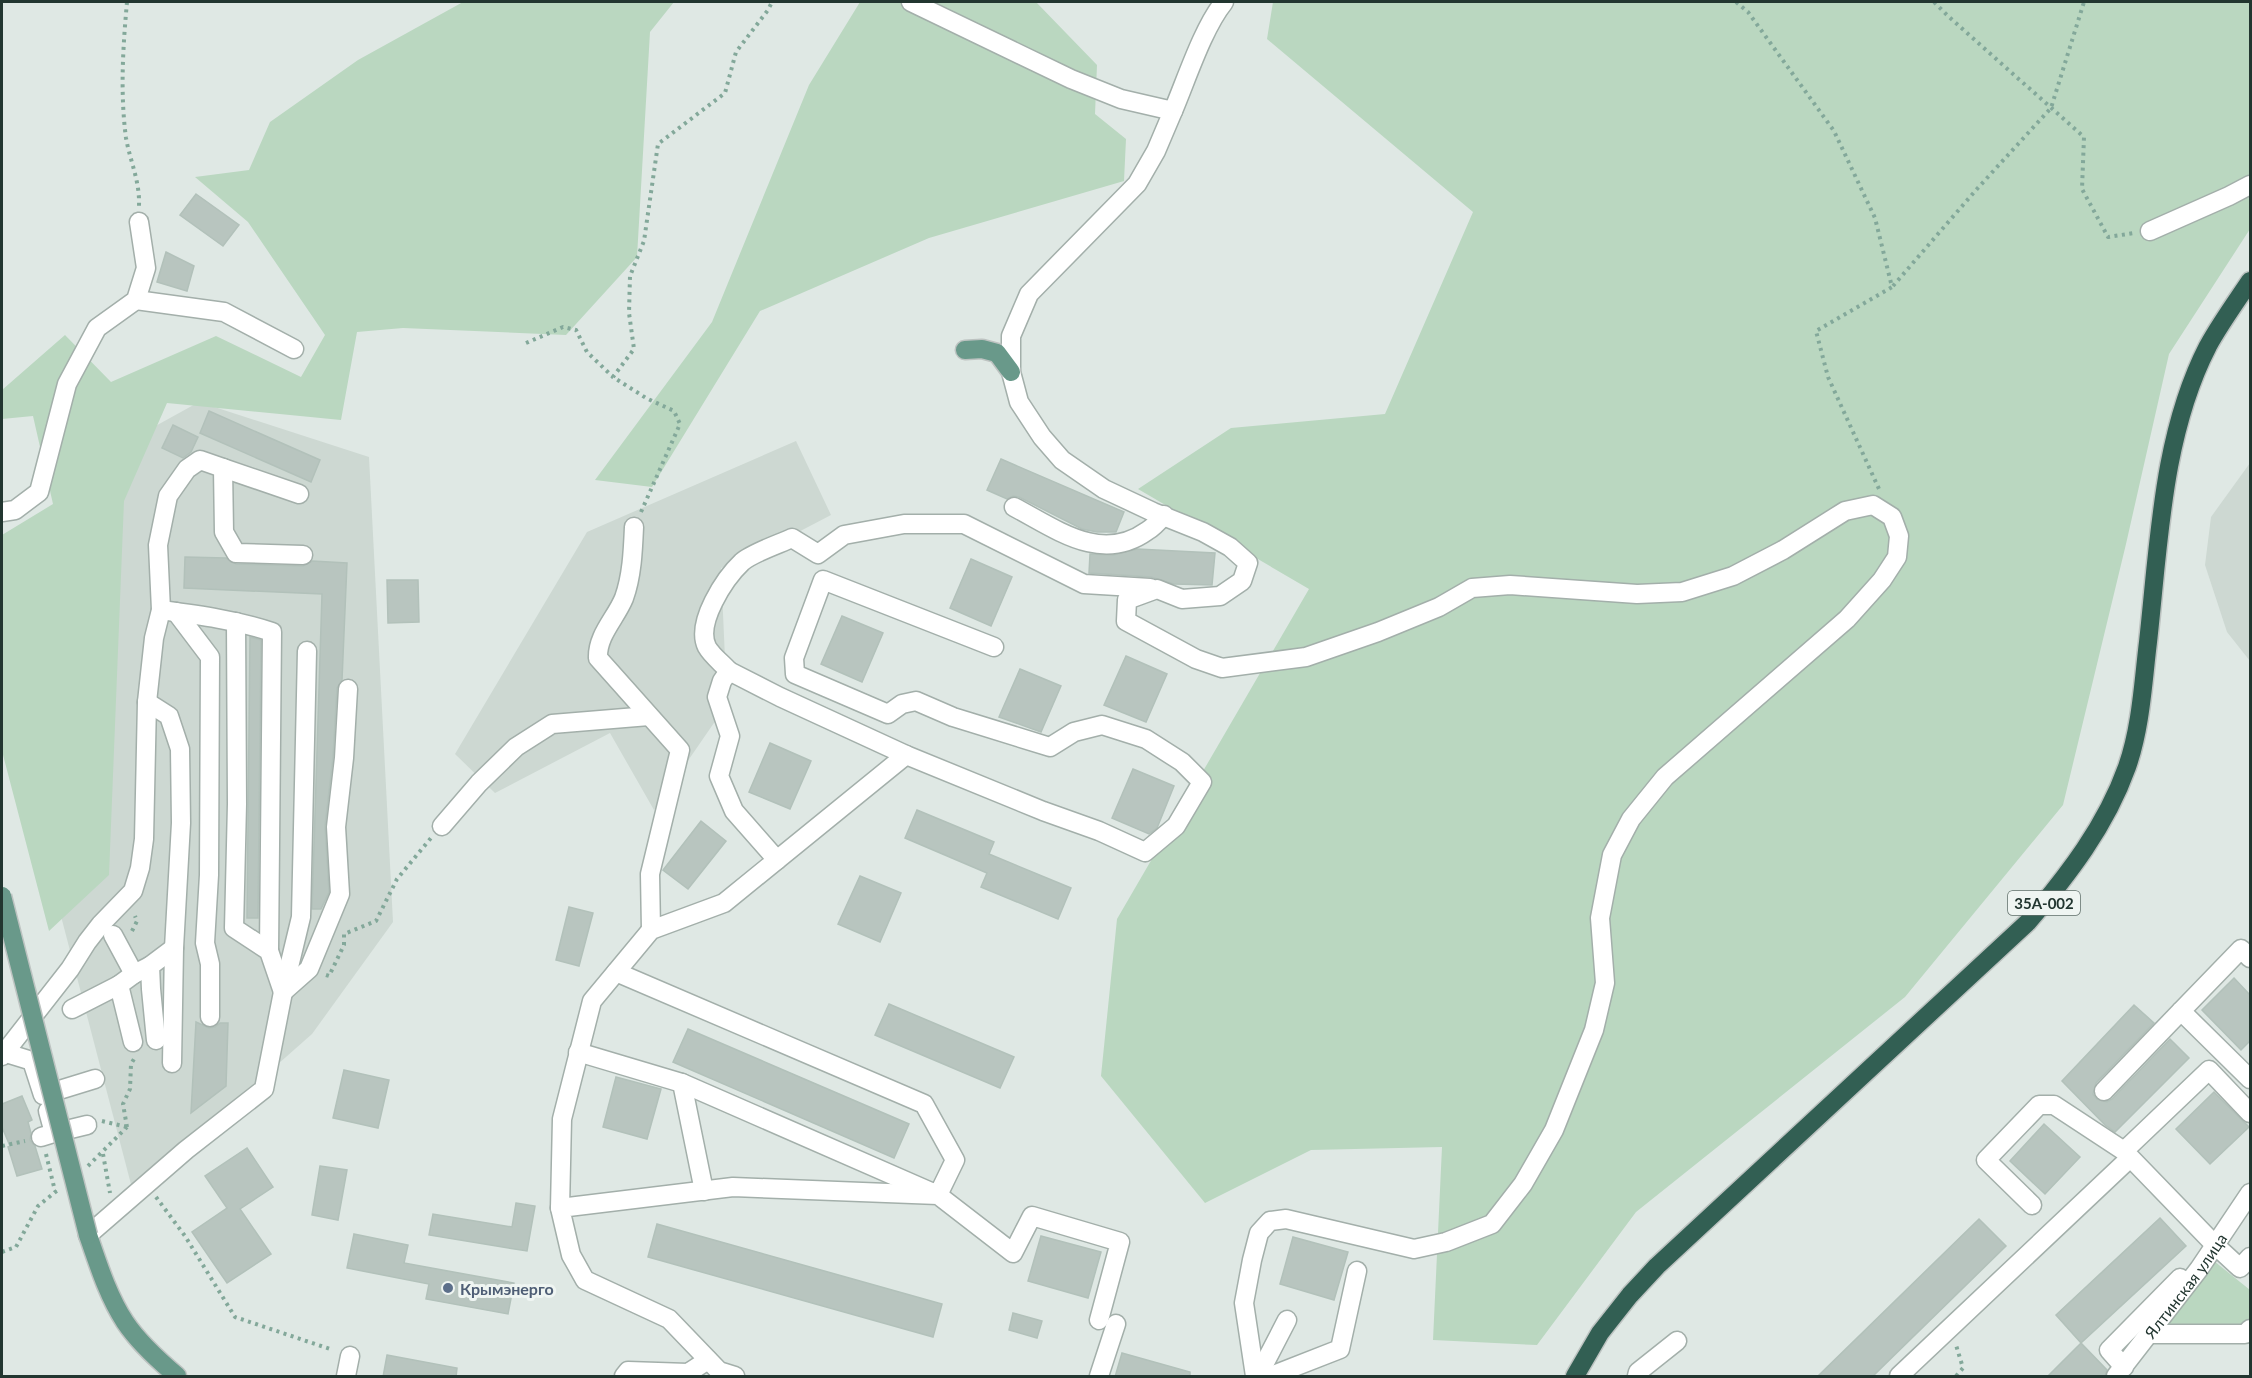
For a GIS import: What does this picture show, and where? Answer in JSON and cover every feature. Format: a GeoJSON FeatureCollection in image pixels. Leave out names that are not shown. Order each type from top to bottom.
{"type":"FeatureCollection","features":[{"type":"Feature","properties":{"kind":"highway","name":"35А-002"},"geometry":{"type":"LineString","coordinates":[[1575,1377],[1600,1333],[1629,1295],[1657,1266],[2028,922],[2068,875],[2094,836],[2127,766],[2138,722],[2173,444],[2188,393],[2208,345],[2250,281]]}},
{"type":"Feature","properties":{"kind":"main road"},"geometry":{"type":"LineString","coordinates":[[965,350],[982,349],[997,353],[1011,372]]}},
{"type":"Feature","properties":{"kind":"main road"},"geometry":{"type":"LineString","coordinates":[[2,896],[88,1235],[124,1322],[149,1352],[177,1377]]}},
{"type":"Feature","properties":{"kind":"street"},"geometry":{"type":"LineString","coordinates":[[911,2],[1071,79],[1121,99],[1173,111]]}},
{"type":"Feature","properties":{"kind":"street"},"geometry":{"type":"LineString","coordinates":[[818,554],[844,535],[904,524],[964,524],[1084,584],[1157,589],[1182,599],[1220,596],[1242,581],[1248,562],[1230,547],[1203,532],[1104,489],[1062,460],[1042,437],[1018,402],[1011,372],[1011,336],[1029,294],[1137,184],[1156,152],[1203,41],[1218,9],[1224,2]]}},
{"type":"Feature","properties":{"kind":"street"},"geometry":{"type":"LineString","coordinates":[[2150,231],[2250,185]]}},
{"type":"Feature","properties":{"kind":"street"},"geometry":{"type":"LineString","coordinates":[[2,512],[15,510],[39,492],[67,384],[98,328],[136,300],[146,268],[139,222]]}},
{"type":"Feature","properties":{"kind":"street"},"geometry":{"type":"LineString","coordinates":[[136,300],[224,312],[294,349]]}},
{"type":"Feature","properties":{"kind":"street"},"geometry":{"type":"LineString","coordinates":[[210,1017],[210,964],[205,943],[209,875],[210,657],[168,611],[158,545],[168,496],[187,469],[200,460],[299,495]]}},
{"type":"Feature","properties":{"kind":"street"},"geometry":{"type":"LineString","coordinates":[[223,468],[224,532],[236,553],[303,555]]}},
{"type":"Feature","properties":{"kind":"street"},"geometry":{"type":"LineString","coordinates":[[1157,589],[1127,600],[1126,621],[1196,659],[1222,668],[1306,657],[1378,633],[1439,607],[1472,588],[1510,585],[1636,594],[1682,592],[1733,576],[1783,550],[1845,511],[1873,505],[1892,517],[1899,536],[1897,557],[1882,580],[1847,619],[1665,777],[1631,819],[1612,855],[1604,892],[1600,918],[1605,983],[1594,1030],[1554,1130],[1523,1184],[1492,1224],[1446,1242],[1414,1249],[1286,1219],[1270,1221],[1259,1233],[1244,1303],[1257,1377]]}},
{"type":"Feature","properties":{"kind":"street"},"geometry":{"type":"LineString","coordinates":[[1014,507],[1071,537],[1111,546],[1147,532],[1164,515]]}},
{"type":"Feature","properties":{"kind":"street"},"geometry":{"type":"LineString","coordinates":[[634,527],[633,555],[624,597],[597,646],[598,658],[680,750],[651,874],[651,930]]}},
{"type":"Feature","properties":{"kind":"street"},"geometry":{"type":"LineString","coordinates":[[792,538],[818,554],[823,580],[794,658],[795,674],[888,714],[902,704],[916,701],[953,717],[1050,747],[1074,732],[1102,725],[1146,739],[1182,762],[1202,782],[1176,826],[1145,852],[1099,831],[1043,811],[906,755],[780,697],[729,671],[707,647],[705,632],[708,611],[743,561],[792,538]]}},
{"type":"Feature","properties":{"kind":"street"},"geometry":{"type":"LineString","coordinates":[[823,580],[994,647]]}},
{"type":"Feature","properties":{"kind":"street"},"geometry":{"type":"LineString","coordinates":[[168,611],[236,622],[272,632],[269,951],[283,992]]}},
{"type":"Feature","properties":{"kind":"street"},"geometry":{"type":"LineString","coordinates":[[87,1125],[47,1135],[43,1095],[32,1061],[4,1054],[70,969],[94,933],[133,891],[140,868],[144,838],[147,702],[154,638],[168,611]]}},
{"type":"Feature","properties":{"kind":"street"},"geometry":{"type":"LineString","coordinates":[[236,622],[237,804],[234,928],[269,951]]}},
{"type":"Feature","properties":{"kind":"street"},"geometry":{"type":"LineString","coordinates":[[88,1235],[186,1150],[264,1089],[283,992],[301,917],[307,651]]}},
{"type":"Feature","properties":{"kind":"street"},"geometry":{"type":"LineString","coordinates":[[729,671],[722,681],[717,697],[730,736],[720,776],[734,811],[777,860]]}},
{"type":"Feature","properties":{"kind":"street"},"geometry":{"type":"LineString","coordinates":[[283,992],[309,969],[340,894],[336,827],[344,758],[348,689]]}},
{"type":"Feature","properties":{"kind":"street"},"geometry":{"type":"LineString","coordinates":[[147,702],[169,716],[180,749],[181,823],[174,948],[172,1063]]}},
{"type":"Feature","properties":{"kind":"street"},"geometry":{"type":"LineString","coordinates":[[442,826],[479,783],[516,747],[552,724],[650,716]]}},
{"type":"Feature","properties":{"kind":"street"},"geometry":{"type":"LineString","coordinates":[[735,1377],[719,1371],[669,1319],[585,1280],[571,1256],[560,1208],[562,1119],[592,1001],[651,930],[724,903],[906,755]]}},
{"type":"Feature","properties":{"kind":"street"},"geometry":{"type":"LineString","coordinates":[[113,935],[142,970],[151,988],[156,1040]]}},
{"type":"Feature","properties":{"kind":"street"},"geometry":{"type":"LineString","coordinates":[[72,1009],[119,985],[174,948]]}},
{"type":"Feature","properties":{"kind":"street"},"geometry":{"type":"LineString","coordinates":[[2104,1091],[2241,949],[2250,958]]}},
{"type":"Feature","properties":{"kind":"street"},"geometry":{"type":"LineString","coordinates":[[616,972],[924,1104],[955,1160],[938,1195]]}},
{"type":"Feature","properties":{"kind":"street"},"geometry":{"type":"LineString","coordinates":[[119,985],[133,1042]]}},
{"type":"Feature","properties":{"kind":"street"},"geometry":{"type":"LineString","coordinates":[[2181,1011],[2250,1078]]}},
{"type":"Feature","properties":{"kind":"street"},"geometry":{"type":"LineString","coordinates":[[578,1052],[682,1083],[938,1195],[1013,1253],[1032,1216],[1120,1242],[1099,1377]]}},
{"type":"Feature","properties":{"kind":"street"},"geometry":{"type":"LineString","coordinates":[[1899,1377],[1952,1329],[2209,1070],[2250,1113]]}},
{"type":"Feature","properties":{"kind":"street"},"geometry":{"type":"LineString","coordinates":[[43,1095],[95,1079]]}},
{"type":"Feature","properties":{"kind":"street"},"geometry":{"type":"LineString","coordinates":[[682,1083],[704,1191]]}},
{"type":"Feature","properties":{"kind":"street"},"geometry":{"type":"LineString","coordinates":[[2032,1205],[1986,1160],[2039,1105],[2054,1105],[2127,1155],[2240,1268],[2250,1257]]}},
{"type":"Feature","properties":{"kind":"street"},"geometry":{"type":"LineString","coordinates":[[560,1208],[733,1187],[938,1195]]}},
{"type":"Feature","properties":{"kind":"street","name":"Ялтинская улица"},"geometry":{"type":"LineString","coordinates":[[2120,1372],[2199,1269],[2250,1195]]}},
{"type":"Feature","properties":{"kind":"street"},"geometry":{"type":"LineString","coordinates":[[2120,1372],[2109,1350],[2193,1264],[2199,1269]]}},
{"type":"Feature","properties":{"kind":"street"},"geometry":{"type":"LineString","coordinates":[[1271,1377],[1340,1349],[1357,1270]]}},
{"type":"Feature","properties":{"kind":"street"},"geometry":{"type":"LineString","coordinates":[[1257,1377],[1287,1320]]}},
{"type":"Feature","properties":{"kind":"street"},"geometry":{"type":"LineString","coordinates":[[2149,1334],[2245,1334],[2250,1329]]}},
{"type":"Feature","properties":{"kind":"street"},"geometry":{"type":"LineString","coordinates":[[1636,1377],[1638,1372],[1677,1341]]}},
{"type":"Feature","properties":{"kind":"street"},"geometry":{"type":"LineString","coordinates":[[346,1377],[350,1356]]}},
{"type":"Feature","properties":{"kind":"street"},"geometry":{"type":"LineString","coordinates":[[624,1377],[628,1371],[688,1373],[708,1360]]}},
{"type":"Feature","properties":{"kind":"path"},"geometry":{"type":"LineString","coordinates":[[127,2],[123,86],[126,139],[140,190],[139,222]]}},
{"type":"Feature","properties":{"kind":"path"},"geometry":{"type":"LineString","coordinates":[[613,377],[634,349],[630,313],[630,276],[644,241],[658,144],[724,93],[736,52],[772,2]]}},
{"type":"Feature","properties":{"kind":"path"},"geometry":{"type":"LineString","coordinates":[[1736,2],[1748,12],[1834,131],[1875,218],[1892,287]]}},
{"type":"Feature","properties":{"kind":"path"},"geometry":{"type":"LineString","coordinates":[[1934,2],[2084,137],[2082,189],[2108,237],[2150,231]]}},
{"type":"Feature","properties":{"kind":"path"},"geometry":{"type":"LineString","coordinates":[[1892,517],[1828,377],[1816,331],[1892,287],[2051,108],[2084,2]]}},
{"type":"Feature","properties":{"kind":"path"},"geometry":{"type":"LineString","coordinates":[[526,343],[563,327],[576,330],[587,352],[613,377],[646,398],[674,411],[680,423],[634,527]]}},
{"type":"Feature","properties":{"kind":"path"},"geometry":{"type":"LineString","coordinates":[[329,976],[344,945],[345,934],[376,921],[397,879],[442,826]]}},
{"type":"Feature","properties":{"kind":"path"},"geometry":{"type":"LineString","coordinates":[[127,1127],[123,1104],[130,1089],[130,1064]]}},
{"type":"Feature","properties":{"kind":"path"},"geometry":{"type":"LineString","coordinates":[[47,1135],[56,1191]]}},
{"type":"Feature","properties":{"kind":"path"},"geometry":{"type":"LineString","coordinates":[[103,1153],[114,1213]]}},
{"type":"Feature","properties":{"kind":"path"},"geometry":{"type":"LineString","coordinates":[[146,1185],[184,1236],[235,1317],[350,1356]]}},
{"type":"Feature","properties":{"kind":"path"},"geometry":{"type":"LineString","coordinates":[[1952,1329],[1963,1368],[1956,1377]]}},
{"type":"Feature","properties":{"kind":"shaded area"},"geometry":{"type":"Polygon","coordinates":[[[199,402],[369,457],[393,922],[312,1034],[133,1192],[56,897],[112,450],[199,402]]]}},
{"type":"Feature","properties":{"kind":"shaded area"},"geometry":{"type":"Polygon","coordinates":[[[796,441],[831,515],[743,561],[721,568],[727,704],[654,810],[610,733],[495,793],[455,754],[587,532],[796,441]]]}},
{"type":"Feature","properties":{"kind":"shaded area"},"geometry":{"type":"Polygon","coordinates":[[[2250,463],[2250,661],[2227,632],[2205,565],[2211,517],[2250,463]]]}},
{"type":"Feature","properties":{"kind":"green space"},"geometry":{"type":"Polygon","coordinates":[[[463,2],[674,2],[650,32],[637,257],[566,335],[403,328],[357,332],[341,420],[167,403],[124,501],[109,875],[49,931],[2,751],[2,535],[53,504],[33,416],[2,419],[2,390],[65,335],[111,382],[216,336],[301,377],[325,335],[248,222],[195,177],[249,170],[270,122],[358,60],[463,2]]]}},
{"type":"Feature","properties":{"kind":"green space"},"geometry":{"type":"Polygon","coordinates":[[[860,2],[1036,2],[1097,65],[1095,114],[1126,139],[1124,181],[929,238],[760,311],[652,487],[595,480],[712,322],[809,85],[860,2]]]}},
{"type":"Feature","properties":{"kind":"green space"},"geometry":{"type":"Polygon","coordinates":[[[1273,2],[2250,2],[2250,229],[2169,354],[2063,805],[1905,997],[1636,1212],[1537,1345],[1433,1340],[1442,1147],[1311,1150],[1205,1203],[1101,1076],[1117,919],[1309,589],[1138,489],[1231,428],[1385,414],[1473,212],[1267,39],[1273,2]]]}},
{"type":"Feature","properties":{"kind":"green space"},"geometry":{"type":"Polygon","coordinates":[[[2214,1261],[2250,1290],[2250,1320],[2242,1328],[2163,1326],[2214,1261]]]}},
{"type":"Feature","properties":{"kind":"building"},"geometry":{"type":"Polygon","coordinates":[[[196,194],[239,225],[223,246],[180,215],[196,194]]]}},
{"type":"Feature","properties":{"kind":"building"},"geometry":{"type":"Polygon","coordinates":[[[166,252],[194,266],[187,291],[157,282],[166,252]]]}},
{"type":"Feature","properties":{"kind":"building"},"geometry":{"type":"Polygon","coordinates":[[[209,411],[320,460],[311,482],[200,433],[209,411]]]}},
{"type":"Feature","properties":{"kind":"building"},"geometry":{"type":"Polygon","coordinates":[[[173,425],[198,437],[191,452],[183,458],[162,448],[173,425]]]}},
{"type":"Feature","properties":{"kind":"building"},"geometry":{"type":"Polygon","coordinates":[[[1001,459],[1124,512],[1116,532],[1082,529],[1019,497],[1013,496],[1007,499],[987,490],[1001,459]]]}},
{"type":"Feature","properties":{"kind":"building"},"geometry":{"type":"Polygon","coordinates":[[[1137,549],[1215,553],[1212,585],[1174,584],[1151,577],[1089,573],[1090,554],[1113,555],[1137,549]]]}},
{"type":"Feature","properties":{"kind":"building"},"geometry":{"type":"Polygon","coordinates":[[[185,557],[226,558],[236,564],[303,566],[312,561],[347,563],[342,680],[337,688],[333,757],[325,826],[329,892],[321,909],[312,909],[322,594],[184,588],[185,557]]]}},
{"type":"Feature","properties":{"kind":"building"},"geometry":{"type":"Polygon","coordinates":[[[971,559],[1012,577],[991,626],[950,608],[971,559]]]}},
{"type":"Feature","properties":{"kind":"building"},"geometry":{"type":"Polygon","coordinates":[[[387,580],[418,580],[419,622],[388,623],[387,580]]]}},
{"type":"Feature","properties":{"kind":"building"},"geometry":{"type":"Polygon","coordinates":[[[842,616],[883,633],[862,682],[821,664],[842,616]]]}},
{"type":"Feature","properties":{"kind":"building"},"geometry":{"type":"Polygon","coordinates":[[[250,637],[261,640],[258,918],[247,918],[250,637]]]}},
{"type":"Feature","properties":{"kind":"building"},"geometry":{"type":"Polygon","coordinates":[[[1126,656],[1167,674],[1146,722],[1104,705],[1126,656]]]}},
{"type":"Feature","properties":{"kind":"building"},"geometry":{"type":"Polygon","coordinates":[[[1020,669],[1061,686],[1041,732],[999,717],[1020,669]]]}},
{"type":"Feature","properties":{"kind":"building"},"geometry":{"type":"Polygon","coordinates":[[[770,743],[811,761],[790,809],[749,792],[770,743]]]}},
{"type":"Feature","properties":{"kind":"building"},"geometry":{"type":"Polygon","coordinates":[[[1133,769],[1174,786],[1157,828],[1149,834],[1112,818],[1133,769]]]}},
{"type":"Feature","properties":{"kind":"building"},"geometry":{"type":"Polygon","coordinates":[[[917,810],[994,842],[989,854],[1071,888],[1058,919],[981,887],[987,873],[905,838],[917,810]]]}},
{"type":"Feature","properties":{"kind":"building"},"geometry":{"type":"Polygon","coordinates":[[[701,821],[726,841],[688,889],[663,870],[701,821]]]}},
{"type":"Feature","properties":{"kind":"building"},"geometry":{"type":"Polygon","coordinates":[[[860,876],[901,893],[880,942],[838,924],[860,876]]]}},
{"type":"Feature","properties":{"kind":"building"},"geometry":{"type":"Polygon","coordinates":[[[569,907],[593,913],[579,966],[556,960],[569,907]]]}},
{"type":"Feature","properties":{"kind":"building"},"geometry":{"type":"Polygon","coordinates":[[[2234,978],[2250,995],[2250,1041],[2241,1050],[2202,1010],[2234,978]]]}},
{"type":"Feature","properties":{"kind":"building"},"geometry":{"type":"Polygon","coordinates":[[[889,1004],[1014,1057],[1000,1088],[875,1035],[889,1004]]]}},
{"type":"Feature","properties":{"kind":"building"},"geometry":{"type":"Polygon","coordinates":[[[2134,1005],[2154,1023],[2096,1083],[2093,1094],[2097,1099],[2107,1102],[2112,1099],[2170,1039],[2189,1058],[2115,1132],[2105,1125],[2062,1081],[2134,1005]]]}},
{"type":"Feature","properties":{"kind":"building"},"geometry":{"type":"Polygon","coordinates":[[[196,1022],[209,1028],[220,1023],[228,1023],[226,1086],[191,1113],[196,1022]]]}},
{"type":"Feature","properties":{"kind":"building"},"geometry":{"type":"Polygon","coordinates":[[[688,1029],[909,1124],[894,1158],[673,1062],[688,1029]]]}},
{"type":"Feature","properties":{"kind":"building"},"geometry":{"type":"Polygon","coordinates":[[[344,1070],[389,1080],[378,1128],[333,1118],[344,1070]]]}},
{"type":"Feature","properties":{"kind":"building"},"geometry":{"type":"Polygon","coordinates":[[[616,1077],[661,1089],[647,1139],[603,1127],[616,1077]]]}},
{"type":"Feature","properties":{"kind":"building"},"geometry":{"type":"Polygon","coordinates":[[[2214,1092],[2249,1127],[2210,1164],[2176,1129],[2214,1092]]]}},
{"type":"Feature","properties":{"kind":"building"},"geometry":{"type":"Polygon","coordinates":[[[22,1096],[32,1120],[28,1122],[30,1140],[35,1146],[42,1169],[17,1176],[8,1147],[10,1146],[2,1127],[2,1104],[22,1096]]]}},
{"type":"Feature","properties":{"kind":"building"},"geometry":{"type":"Polygon","coordinates":[[[2044,1124],[2080,1157],[2045,1194],[2010,1161],[2044,1124]]]}},
{"type":"Feature","properties":{"kind":"building"},"geometry":{"type":"Polygon","coordinates":[[[247,1148],[273,1187],[240,1209],[271,1254],[227,1283],[192,1232],[227,1208],[205,1176],[247,1148]]]}},
{"type":"Feature","properties":{"kind":"building"},"geometry":{"type":"Polygon","coordinates":[[[320,1166],[347,1170],[338,1220],[312,1215],[320,1166]]]}},
{"type":"Feature","properties":{"kind":"building"},"geometry":{"type":"Polygon","coordinates":[[[516,1203],[535,1206],[527,1251],[429,1235],[433,1214],[512,1227],[516,1203]]]}},
{"type":"Feature","properties":{"kind":"building"},"geometry":{"type":"Polygon","coordinates":[[[2160,1218],[2186,1246],[2081,1343],[2056,1315],[2160,1218]]]}},
{"type":"Feature","properties":{"kind":"building"},"geometry":{"type":"Polygon","coordinates":[[[1979,1219],[2006,1246],[1872,1377],[1817,1377],[1979,1219]]]}},
{"type":"Feature","properties":{"kind":"building"},"geometry":{"type":"Polygon","coordinates":[[[657,1224],[942,1304],[933,1337],[648,1257],[657,1224]]]}},
{"type":"Feature","properties":{"kind":"building"},"geometry":{"type":"Polygon","coordinates":[[[354,1234],[408,1245],[404,1263],[514,1283],[508,1314],[426,1299],[429,1284],[347,1268],[354,1234]]]}},
{"type":"Feature","properties":{"kind":"building"},"geometry":{"type":"Polygon","coordinates":[[[1041,1236],[1101,1252],[1088,1298],[1028,1281],[1041,1236]]]}},
{"type":"Feature","properties":{"kind":"building"},"geometry":{"type":"Polygon","coordinates":[[[1293,1237],[1348,1252],[1334,1300],[1280,1284],[1293,1237]]]}},
{"type":"Feature","properties":{"kind":"building"},"geometry":{"type":"Polygon","coordinates":[[[1013,1313],[1042,1321],[1037,1338],[1009,1330],[1013,1313]]]}},
{"type":"Feature","properties":{"kind":"building"},"geometry":{"type":"Polygon","coordinates":[[[2081,1343],[2107,1370],[2105,1377],[2047,1377],[2081,1343]]]}},
{"type":"Feature","properties":{"kind":"building"},"geometry":{"type":"Polygon","coordinates":[[[1122,1353],[1190,1372],[1190,1377],[1115,1377],[1122,1353]]]}},
{"type":"Feature","properties":{"kind":"building"},"geometry":{"type":"Polygon","coordinates":[[[387,1355],[457,1368],[456,1377],[383,1377],[387,1355]]]}},
{"type":"Feature","properties":{"kind":"place","name":"Крымэнерго"},"geometry":{"type":"Point","coordinates":[448,1288]}}]}
